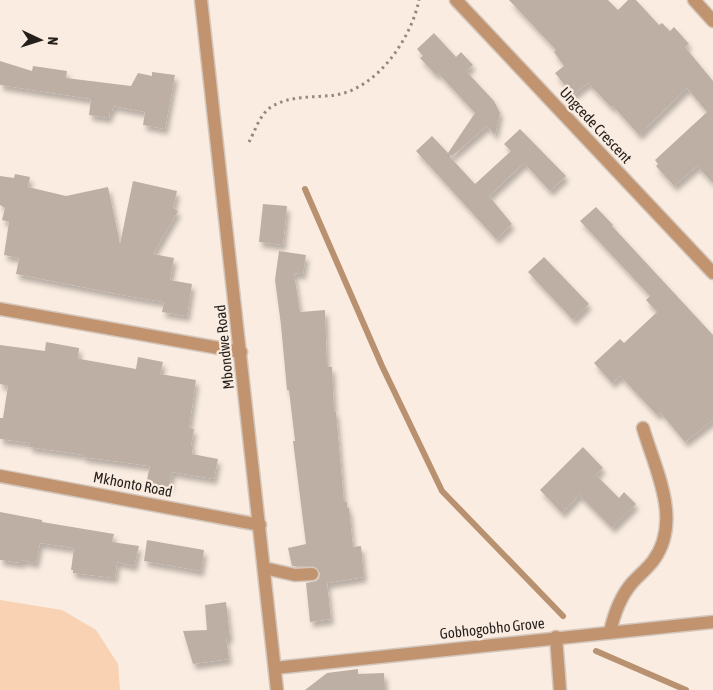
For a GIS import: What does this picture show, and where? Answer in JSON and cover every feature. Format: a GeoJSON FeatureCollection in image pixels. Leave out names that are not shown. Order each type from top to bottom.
{"type":"FeatureCollection","features":[{"type":"Feature","properties":{"kind":"street","name":"Mbondwe Road"},"geometry":{"type":"LineString","coordinates":[[201,0],[277,690]]}},
{"type":"Feature","properties":{"kind":"street","name":"Ungcede Crescent"},"geometry":{"type":"LineString","coordinates":[[456,0],[713,273]]}},
{"type":"Feature","properties":{"kind":"street"},"geometry":{"type":"LineString","coordinates":[[694,0],[713,21]]}},
{"type":"Feature","properties":{"kind":"street"},"geometry":{"type":"LineString","coordinates":[[0,309],[241,352]]}},
{"type":"Feature","properties":{"kind":"street"},"geometry":{"type":"LineString","coordinates":[[610,632],[622,598],[633,582],[660,551],[666,533],[664,494],[643,428]]}},
{"type":"Feature","properties":{"kind":"street","name":"Mkhonto Road"},"geometry":{"type":"LineString","coordinates":[[0,476],[260,524]]}},
{"type":"Feature","properties":{"kind":"street"},"geometry":{"type":"LineString","coordinates":[[264,568],[294,575],[312,574]]}},
{"type":"Feature","properties":{"kind":"street","name":"Gobhogobho Grove"},"geometry":{"type":"LineString","coordinates":[[275,668],[713,622]]}},
{"type":"Feature","properties":{"kind":"street"},"geometry":{"type":"LineString","coordinates":[[556,637],[560,690]]}},
{"type":"Feature","properties":{"kind":"path"},"geometry":{"type":"LineString","coordinates":[[250,142],[265,112],[272,106],[302,98],[344,93],[354,90],[365,83],[396,51],[413,22],[419,0]]}},
{"type":"Feature","properties":{"kind":"shaded area"},"geometry":{"type":"Polygon","coordinates":[[[0,600],[62,610],[96,630],[118,664],[120,690],[0,690],[0,600]]]}},
{"type":"Feature","properties":{"kind":"building"},"geometry":{"type":"Polygon","coordinates":[[[509,0],[608,0],[618,10],[628,0],[636,0],[659,25],[662,23],[670,31],[674,27],[689,44],[685,47],[713,81],[713,183],[697,166],[674,186],[656,166],[658,164],[655,160],[707,112],[687,88],[639,135],[613,106],[611,107],[588,83],[573,95],[555,73],[564,66],[554,52],[556,50],[509,0]]]}},
{"type":"Feature","properties":{"kind":"building"},"geometry":{"type":"Polygon","coordinates":[[[434,33],[456,57],[461,52],[473,65],[466,71],[494,101],[500,113],[495,135],[487,126],[452,156],[449,154],[450,157],[475,184],[511,151],[504,144],[520,129],[566,176],[550,191],[524,163],[489,196],[512,224],[496,239],[416,151],[432,136],[448,153],[475,113],[438,73],[436,75],[420,58],[423,56],[417,49],[434,33]]]}},
{"type":"Feature","properties":{"kind":"building"},"geometry":{"type":"Polygon","coordinates":[[[0,61],[32,71],[33,66],[67,71],[66,78],[131,86],[138,73],[152,76],[152,72],[175,75],[165,129],[143,125],[145,112],[113,106],[109,118],[89,115],[91,99],[0,85],[0,61]]]}},
{"type":"Feature","properties":{"kind":"building"},"geometry":{"type":"Polygon","coordinates":[[[15,174],[30,177],[28,187],[66,196],[108,187],[120,244],[133,181],[177,191],[173,208],[178,211],[153,254],[174,258],[170,280],[192,284],[187,316],[162,312],[164,302],[16,274],[19,258],[4,255],[9,222],[2,220],[5,208],[0,205],[0,176],[14,178],[15,174]]]}},
{"type":"Feature","properties":{"kind":"building"},"geometry":{"type":"Polygon","coordinates":[[[263,204],[287,206],[283,245],[259,242],[263,204]]]}},
{"type":"Feature","properties":{"kind":"building"},"geometry":{"type":"Polygon","coordinates":[[[596,207],[713,335],[713,420],[685,442],[660,412],[657,415],[620,376],[612,383],[594,363],[620,339],[624,343],[657,312],[646,300],[650,296],[580,221],[596,207]]]}},
{"type":"Feature","properties":{"kind":"building"},"geometry":{"type":"Polygon","coordinates":[[[279,251],[306,255],[303,274],[294,273],[300,312],[325,310],[327,367],[332,367],[334,412],[336,412],[344,502],[347,502],[347,508],[349,508],[353,547],[361,546],[364,577],[327,583],[331,619],[310,622],[306,583],[316,581],[320,573],[315,567],[292,566],[288,548],[306,544],[275,280],[279,251]]]}},
{"type":"Feature","properties":{"kind":"building"},"geometry":{"type":"Polygon","coordinates":[[[544,257],[589,304],[573,320],[528,272],[544,257]]]}},
{"type":"Feature","properties":{"kind":"building"},"geometry":{"type":"Polygon","coordinates":[[[46,342],[79,348],[78,358],[80,359],[136,369],[138,357],[163,362],[160,374],[196,380],[189,428],[194,429],[191,445],[193,446],[192,454],[218,459],[214,479],[172,472],[169,488],[146,484],[150,466],[83,457],[84,455],[29,447],[30,443],[0,439],[0,418],[3,418],[8,386],[0,384],[0,345],[45,351],[46,342]]]}},
{"type":"Feature","properties":{"kind":"building"},"geometry":{"type":"Polygon","coordinates":[[[583,447],[603,468],[596,475],[619,498],[624,492],[636,504],[612,528],[579,495],[562,513],[540,490],[583,447]]]}},
{"type":"Feature","properties":{"kind":"building"},"geometry":{"type":"Polygon","coordinates":[[[0,512],[42,520],[42,522],[114,534],[112,542],[139,546],[134,566],[117,562],[115,578],[73,573],[73,570],[71,570],[74,548],[40,543],[36,563],[22,560],[22,563],[0,560],[0,512]]]}},
{"type":"Feature","properties":{"kind":"building"},"geometry":{"type":"Polygon","coordinates":[[[147,540],[204,550],[201,571],[144,561],[147,540]]]}},
{"type":"Feature","properties":{"kind":"building"},"geometry":{"type":"Polygon","coordinates":[[[226,602],[230,638],[226,638],[229,659],[193,664],[183,631],[207,630],[205,605],[226,602]]]}},
{"type":"Feature","properties":{"kind":"building"},"geometry":{"type":"Polygon","coordinates":[[[358,669],[358,674],[384,673],[385,690],[305,690],[327,673],[358,669]]]}},
{"type":"Feature","properties":{"kind":"waterway"},"geometry":{"type":"LineString","coordinates":[[305,189],[382,366],[442,491],[563,616]]}},
{"type":"Feature","properties":{"kind":"waterway"},"geometry":{"type":"LineString","coordinates":[[596,651],[686,690]]}}]}
